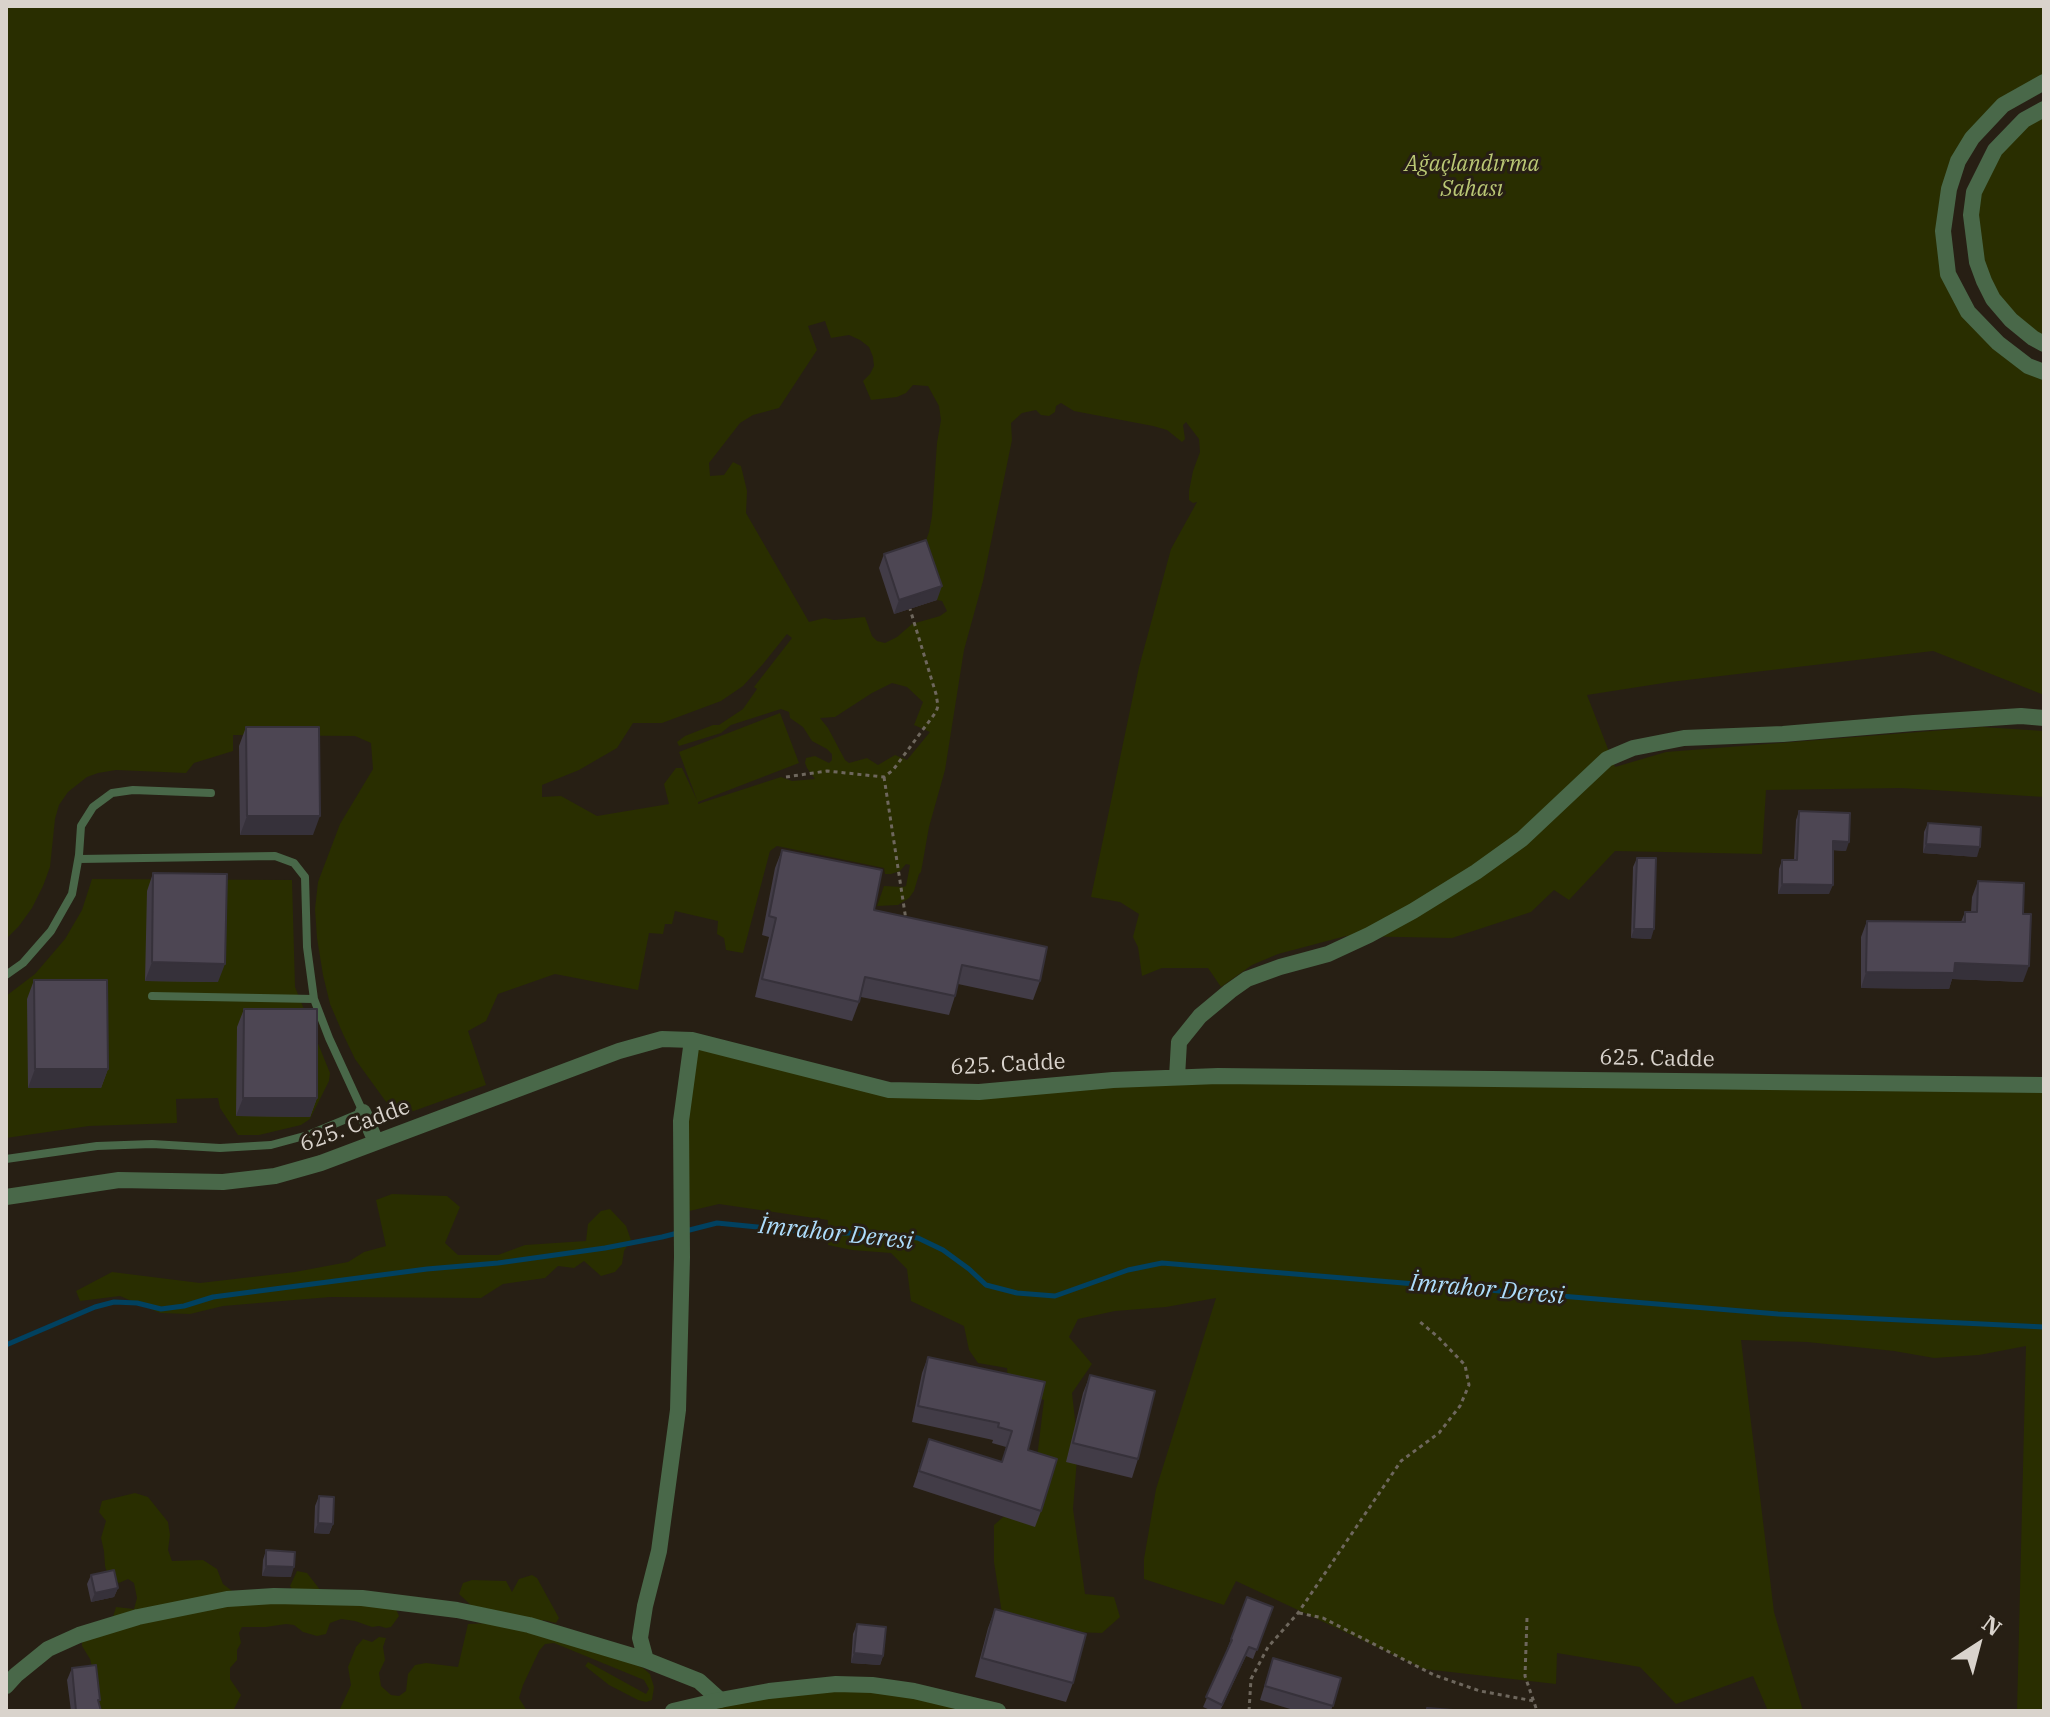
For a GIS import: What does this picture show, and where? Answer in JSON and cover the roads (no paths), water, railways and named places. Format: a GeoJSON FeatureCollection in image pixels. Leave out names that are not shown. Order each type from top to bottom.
{"type":"FeatureCollection","features":[{"type":"Feature","properties":{"kind":"street"},"geometry":{"type":"LineString","coordinates":[[2044,82],[2003,105],[1972,138],[1958,161],[1949,189],[1943,231],[1948,274],[1968,312],[1998,343],[2028,366],[2044,372]]}},
{"type":"Feature","properties":{"kind":"street"},"geometry":{"type":"LineString","coordinates":[[2044,109],[2024,120],[1995,150],[1974,192],[1971,215],[1977,262],[1993,299],[2011,320],[2044,344]]}},
{"type":"Feature","properties":{"kind":"street"},"geometry":{"type":"LineString","coordinates":[[1177,1077],[1179,1042],[1200,1016],[1230,991],[1247,979],[1328,954],[1413,911],[1522,839],[1607,759],[1633,748],[1684,738],[1783,734],[2021,716],[2044,718]]}},
{"type":"Feature","properties":{"kind":"street","name":"625. Cadde"},"geometry":{"type":"LineString","coordinates":[[6,1197],[119,1180],[223,1182],[275,1176],[321,1163],[619,1051],[662,1039],[692,1040],[889,1090],[979,1092],[1113,1080],[1265,1076],[2044,1085]]}},
{"type":"Feature","properties":{"kind":"street"},"geometry":{"type":"LineString","coordinates":[[646,1660],[640,1638],[659,1551],[678,1410],[681,1121],[692,1040]]}},
{"type":"Feature","properties":{"kind":"street"},"geometry":{"type":"LineString","coordinates":[[363,1112],[376,1142]]}},
{"type":"Feature","properties":{"kind":"street"},"geometry":{"type":"LineString","coordinates":[[6,1686],[48,1649],[79,1635],[138,1617],[227,1599],[274,1596],[362,1598],[457,1610],[529,1625],[646,1660],[699,1681],[720,1700]]}},
{"type":"Feature","properties":{"kind":"street"},"geometry":{"type":"LineString","coordinates":[[673,1711],[720,1700],[836,1684],[914,1691],[998,1711]]}},
{"type":"Feature","properties":{"kind":"lane"},"geometry":{"type":"LineString","coordinates":[[6,975],[23,963],[51,931],[72,894],[81,826],[93,807],[112,793],[133,790],[211,793]]}},
{"type":"Feature","properties":{"kind":"lane"},"geometry":{"type":"LineString","coordinates":[[6,1159],[97,1146],[152,1144],[220,1148],[271,1145],[308,1135],[363,1112],[314,999],[307,947],[305,877],[294,863],[275,856],[79,859]]}},
{"type":"Feature","properties":{"kind":"lane"},"geometry":{"type":"LineString","coordinates":[[152,996],[314,999]]}},
{"type":"Feature","properties":{"kind":"waterway","name":"İmrahor Deresi"},"geometry":{"type":"LineString","coordinates":[[6,1345],[114,1302],[161,1309],[184,1306],[213,1297],[605,1248],[717,1223],[918,1238],[943,1250],[986,1285],[1017,1293],[1055,1296],[1128,1270],[1162,1263],[1778,1314],[2044,1327]]}},
{"type":"Feature","properties":{"kind":"park label","name":"Ağaçlandırma Sahası"},"geometry":{"type":"Point","coordinates":[1472,178]}}]}
